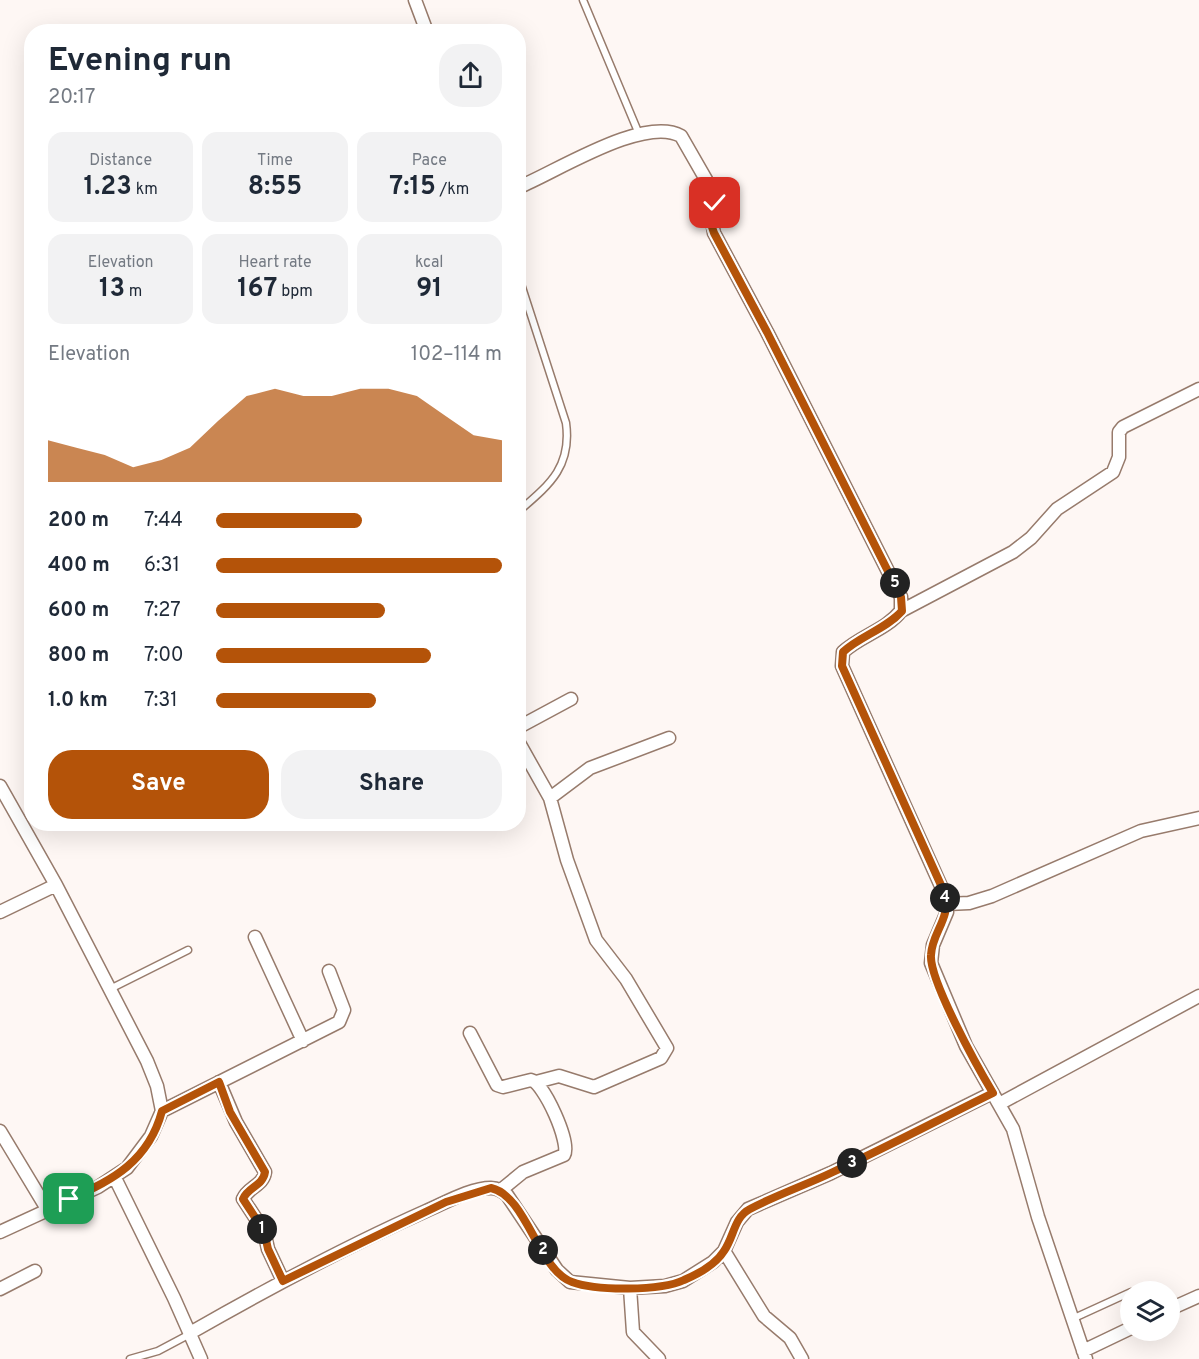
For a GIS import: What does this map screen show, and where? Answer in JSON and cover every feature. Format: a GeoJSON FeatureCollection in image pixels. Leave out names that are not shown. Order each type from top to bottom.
{"type":"FeatureCollection","features":[{"type":"Feature","properties":{"kind":"street"},"geometry":{"type":"LineString","coordinates":[[415,0],[424,24]]}},
{"type":"Feature","properties":{"kind":"street"},"geometry":{"type":"LineString","coordinates":[[526,184],[602,146],[639,135],[667,132],[681,136],[715,196],[711,224],[714,233],[897,588],[903,604],[902,611]]}},
{"type":"Feature","properties":{"kind":"street"},"geometry":{"type":"LineString","coordinates":[[1120,1334],[1084,1355],[1038,1217],[1019,1146],[999,1104],[966,1046],[931,963],[933,945],[945,919],[947,904],[940,882],[842,666],[843,652],[849,646],[896,618],[902,611],[1022,546],[1057,509],[1113,472],[1119,457],[1119,432],[1123,427],[1199,389]]}},
{"type":"Feature","properties":{"kind":"street"},"geometry":{"type":"LineString","coordinates":[[526,723],[571,699]]}},
{"type":"Feature","properties":{"kind":"street"},"geometry":{"type":"LineString","coordinates":[[550,798],[590,768],[669,738]]}},
{"type":"Feature","properties":{"kind":"street"},"geometry":{"type":"LineString","coordinates":[[470,1033],[497,1085],[503,1087],[559,1076],[594,1087],[661,1058],[667,1048],[626,978],[596,940],[567,860],[550,798],[526,755]]}},
{"type":"Feature","properties":{"kind":"street"},"geometry":{"type":"LineString","coordinates":[[0,786],[24,828]]}},
{"type":"Feature","properties":{"kind":"street"},"geometry":{"type":"LineString","coordinates":[[947,904],[969,903],[992,896],[1141,831],[1199,818]]}},
{"type":"Feature","properties":{"kind":"street"},"geometry":{"type":"LineString","coordinates":[[0,1232],[116,1178],[139,1153],[159,1122],[162,1111],[157,1086],[147,1061],[25,831]]}},
{"type":"Feature","properties":{"kind":"street"},"geometry":{"type":"LineString","coordinates":[[0,912],[56,885]]}},
{"type":"Feature","properties":{"kind":"street"},"geometry":{"type":"LineString","coordinates":[[255,937],[303,1041]]}},
{"type":"Feature","properties":{"kind":"street"},"geometry":{"type":"LineString","coordinates":[[162,1111],[334,1026],[344,1015],[344,1010],[329,971]]}},
{"type":"Feature","properties":{"kind":"street"},"geometry":{"type":"LineString","coordinates":[[999,1104],[1199,996]]}},
{"type":"Feature","properties":{"kind":"street"},"geometry":{"type":"LineString","coordinates":[[219,1082],[230,1112],[265,1172],[261,1182],[245,1194],[243,1199],[264,1231],[268,1249],[283,1281]]}},
{"type":"Feature","properties":{"kind":"street"},"geometry":{"type":"LineString","coordinates":[[190,1333],[283,1281],[446,1202],[480,1190],[501,1190],[523,1173],[559,1158],[567,1150],[567,1144],[537,1082]]}},
{"type":"Feature","properties":{"kind":"street"},"geometry":{"type":"LineString","coordinates":[[501,1190],[514,1204],[563,1277],[580,1284],[630,1288],[665,1286],[683,1281],[713,1262],[724,1251],[737,1222],[748,1209],[831,1173],[993,1093]]}},
{"type":"Feature","properties":{"kind":"street"},"geometry":{"type":"LineString","coordinates":[[0,1131],[47,1209]]}},
{"type":"Feature","properties":{"kind":"street"},"geometry":{"type":"LineString","coordinates":[[116,1178],[201,1359]]}},
{"type":"Feature","properties":{"kind":"street"},"geometry":{"type":"LineString","coordinates":[[724,1251],[764,1316],[790,1338],[802,1359]]}},
{"type":"Feature","properties":{"kind":"street"},"geometry":{"type":"LineString","coordinates":[[0,1289],[35,1271]]}},
{"type":"Feature","properties":{"kind":"street"},"geometry":{"type":"LineString","coordinates":[[630,1288],[633,1332],[659,1359]]}},
{"type":"Feature","properties":{"kind":"street"},"geometry":{"type":"LineString","coordinates":[[1180,1305],[1199,1296]]}},
{"type":"Feature","properties":{"kind":"lane"},"geometry":{"type":"LineString","coordinates":[[583,0],[639,135]]}},
{"type":"Feature","properties":{"kind":"lane"},"geometry":{"type":"LineString","coordinates":[[526,300],[566,423],[568,441],[563,461],[553,480],[526,505]]}},
{"type":"Feature","properties":{"kind":"lane"},"geometry":{"type":"LineString","coordinates":[[110,989],[188,950]]}},
{"type":"Feature","properties":{"kind":"lane"},"geometry":{"type":"LineString","coordinates":[[1072,1319],[1120,1297]]}},
{"type":"Feature","properties":{"kind":"lane"},"geometry":{"type":"LineString","coordinates":[[130,1359],[158,1351],[190,1333]]}},
{"type":"Feature","properties":{"kind":"route"},"geometry":{"type":"LineString","coordinates":[[69,1199],[116,1178],[127,1168],[151,1136],[162,1111],[219,1082],[230,1112],[265,1172],[261,1182],[245,1194],[243,1199],[267,1237],[268,1249],[283,1281],[446,1202],[491,1188],[501,1190],[507,1195],[557,1270],[570,1282],[630,1288],[665,1286],[683,1281],[713,1262],[724,1251],[737,1222],[748,1209],[831,1173],[993,1093],[966,1046],[933,972],[931,953],[947,912],[945,894],[842,666],[843,652],[849,646],[896,618],[902,611],[901,597],[767,332],[714,233],[711,224],[715,203]]}}]}
